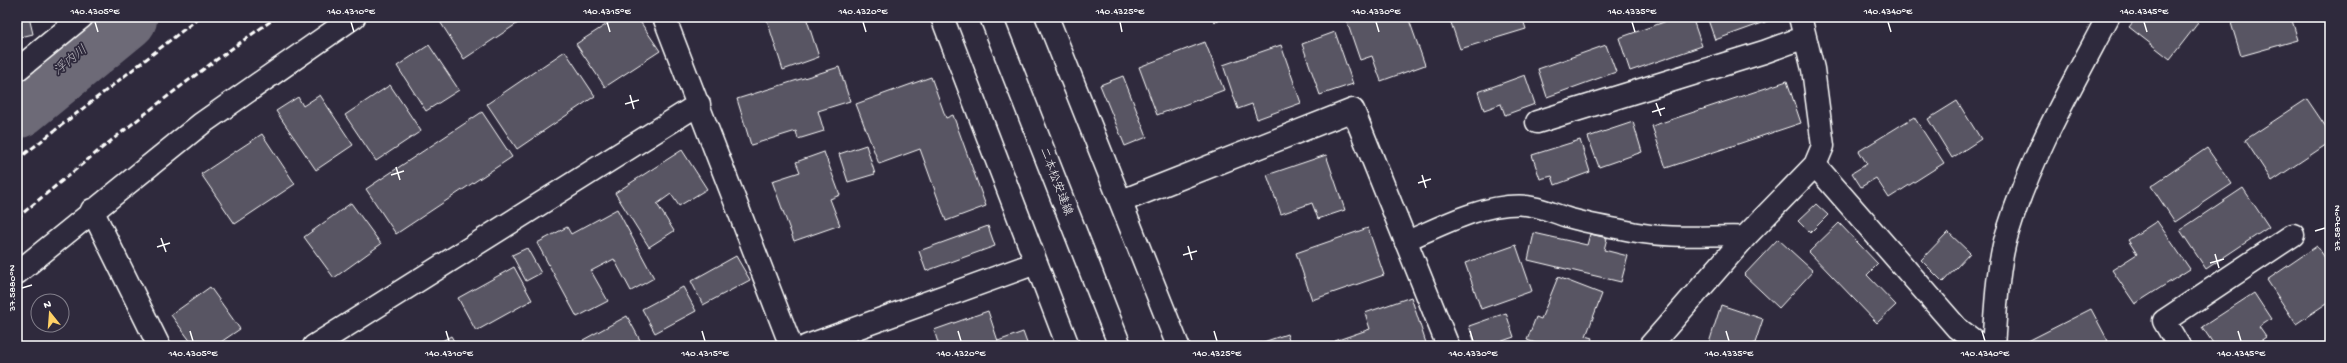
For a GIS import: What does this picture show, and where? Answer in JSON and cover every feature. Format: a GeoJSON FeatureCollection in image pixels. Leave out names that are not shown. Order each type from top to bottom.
{"type":"FeatureCollection","features":[{"type":"Feature","properties":{"kind":"street"},"geometry":{"type":"LineString","coordinates":[[17,70],[82,17]]}},
{"type":"Feature","properties":{"kind":"street"},"geometry":{"type":"LineString","coordinates":[[17,273],[92,210],[201,124],[354,17]]}},
{"type":"Feature","properties":{"kind":"street"},"geometry":{"type":"LineString","coordinates":[[664,17],[699,104],[791,346]]}},
{"type":"Feature","properties":{"kind":"street"},"geometry":{"type":"LineString","coordinates":[[942,17],[1068,346]]}},
{"type":"Feature","properties":{"kind":"street","name":"二本松安達線"},"geometry":{"type":"LineString","coordinates":[[991,17],[1120,346]]}},
{"type":"Feature","properties":{"kind":"street"},"geometry":{"type":"LineString","coordinates":[[1047,17],[1122,201],[1178,346]]}},
{"type":"Feature","properties":{"kind":"street"},"geometry":{"type":"LineString","coordinates":[[1993,346],[1996,299],[2007,233],[2030,167],[2108,17]]}},
{"type":"Feature","properties":{"kind":"street"},"geometry":{"type":"LineString","coordinates":[[1537,122],[1764,52],[1802,27],[1813,69],[1823,146],[1815,165],[1746,236],[1650,346]]}},
{"type":"Feature","properties":{"kind":"street"},"geometry":{"type":"LineString","coordinates":[[314,346],[699,104]]}},
{"type":"Feature","properties":{"kind":"street"},"geometry":{"type":"LineString","coordinates":[[1122,201],[1353,110],[1404,242],[1448,346]]}},
{"type":"Feature","properties":{"kind":"street"},"geometry":{"type":"LineString","coordinates":[[1815,165],[1957,328],[1981,346]]}},
{"type":"Feature","properties":{"kind":"street"},"geometry":{"type":"LineString","coordinates":[[92,210],[159,346]]}},
{"type":"Feature","properties":{"kind":"street"},"geometry":{"type":"LineString","coordinates":[[2179,346],[2164,321],[2293,235]]}},
{"type":"Feature","properties":{"kind":"street"},"geometry":{"type":"LineString","coordinates":[[807,346],[1036,263]]}},
{"type":"Feature","properties":{"kind":"lane"},"geometry":{"type":"LineString","coordinates":[[1404,242],[1468,215],[1496,207],[1520,205],[1548,209],[1565,217],[1636,232],[1673,235],[1746,236]]}},
{"type":"Feature","properties":{"kind":"building"},"geometry":{"type":"Polygon","coordinates":[[[17,17],[29,17],[33,34],[17,38],[17,17]]]}},
{"type":"Feature","properties":{"kind":"building"},"geometry":{"type":"Polygon","coordinates":[[[437,17],[527,17],[464,59],[437,17]]]}},
{"type":"Feature","properties":{"kind":"building"},"geometry":{"type":"Polygon","coordinates":[[[618,17],[637,17],[660,51],[605,87],[576,44],[618,17]]]}},
{"type":"Feature","properties":{"kind":"building"},"geometry":{"type":"Polygon","coordinates":[[[766,17],[806,17],[819,57],[783,70],[766,17]]]}},
{"type":"Feature","properties":{"kind":"building"},"geometry":{"type":"Polygon","coordinates":[[[1212,17],[1223,17],[1215,22],[1212,17]]]}},
{"type":"Feature","properties":{"kind":"building"},"geometry":{"type":"Polygon","coordinates":[[[1363,17],[1372,17],[1373,19],[1380,17],[1408,17],[1425,65],[1381,81],[1372,56],[1360,60],[1347,22],[1363,17]]]}},
{"type":"Feature","properties":{"kind":"building"},"geometry":{"type":"Polygon","coordinates":[[[1449,17],[1522,17],[1526,29],[1460,49],[1449,17]]]}},
{"type":"Feature","properties":{"kind":"building"},"geometry":{"type":"Polygon","coordinates":[[[1678,17],[1692,17],[1702,46],[1630,71],[1619,38],[1678,17]]]}},
{"type":"Feature","properties":{"kind":"building"},"geometry":{"type":"Polygon","coordinates":[[[1707,17],[1779,17],[1715,40],[1707,17]]]}},
{"type":"Feature","properties":{"kind":"building"},"geometry":{"type":"Polygon","coordinates":[[[2137,17],[2190,17],[2198,23],[2170,59],[2129,27],[2137,17]]]}},
{"type":"Feature","properties":{"kind":"building"},"geometry":{"type":"Polygon","coordinates":[[[2252,17],[2291,17],[2298,40],[2241,56],[2231,23],[2252,17]]]}},
{"type":"Feature","properties":{"kind":"building"},"geometry":{"type":"Polygon","coordinates":[[[1335,32],[1353,84],[1320,95],[1302,44],[1335,32]]]}},
{"type":"Feature","properties":{"kind":"building"},"geometry":{"type":"Polygon","coordinates":[[[1205,42],[1224,90],[1157,115],[1139,67],[1205,42]]]}},
{"type":"Feature","properties":{"kind":"building"},"geometry":{"type":"Polygon","coordinates":[[[429,45],[459,90],[426,111],[397,66],[429,45]]]}},
{"type":"Feature","properties":{"kind":"building"},"geometry":{"type":"Polygon","coordinates":[[[1281,45],[1301,103],[1257,119],[1252,104],[1238,109],[1223,65],[1281,45]]]}},
{"type":"Feature","properties":{"kind":"building"},"geometry":{"type":"Polygon","coordinates":[[[1606,45],[1616,72],[1547,97],[1538,69],[1606,45]]]}},
{"type":"Feature","properties":{"kind":"building"},"geometry":{"type":"Polygon","coordinates":[[[565,51],[595,96],[517,149],[487,104],[565,51]]]}},
{"type":"Feature","properties":{"kind":"building"},"geometry":{"type":"Polygon","coordinates":[[[839,67],[850,101],[818,111],[824,131],[798,139],[796,131],[751,145],[737,99],[839,67]]]}},
{"type":"Feature","properties":{"kind":"building"},"geometry":{"type":"Polygon","coordinates":[[[1525,75],[1535,104],[1505,115],[1501,104],[1484,110],[1478,92],[1525,75]]]}},
{"type":"Feature","properties":{"kind":"building"},"geometry":{"type":"Polygon","coordinates":[[[1123,76],[1147,137],[1125,146],[1100,85],[1123,76]]]}},
{"type":"Feature","properties":{"kind":"building"},"geometry":{"type":"Polygon","coordinates":[[[931,77],[946,118],[953,115],[986,206],[946,221],[920,149],[879,164],[856,104],[931,77]]]}},
{"type":"Feature","properties":{"kind":"building"},"geometry":{"type":"Polygon","coordinates":[[[1787,81],[1801,123],[1666,168],[1652,126],[1787,81]]]}},
{"type":"Feature","properties":{"kind":"building"},"geometry":{"type":"Polygon","coordinates":[[[390,85],[421,131],[376,161],[345,115],[390,85]]]}},
{"type":"Feature","properties":{"kind":"building"},"geometry":{"type":"Polygon","coordinates":[[[320,95],[353,145],[316,170],[276,111],[298,97],[303,106],[320,95]]]}},
{"type":"Feature","properties":{"kind":"building"},"geometry":{"type":"Polygon","coordinates":[[[2307,99],[2330,133],[2330,142],[2272,181],[2245,140],[2307,99]]]}},
{"type":"Feature","properties":{"kind":"building"},"geometry":{"type":"Polygon","coordinates":[[[1957,101],[1981,139],[1952,158],[1928,119],[1957,101]]]}},
{"type":"Feature","properties":{"kind":"building"},"geometry":{"type":"Polygon","coordinates":[[[482,112],[512,157],[396,234],[366,189],[482,112]]]}},
{"type":"Feature","properties":{"kind":"building"},"geometry":{"type":"Polygon","coordinates":[[[1914,117],[1944,163],[1889,198],[1876,178],[1861,187],[1852,173],[1867,164],[1859,151],[1914,117]]]}},
{"type":"Feature","properties":{"kind":"building"},"geometry":{"type":"Polygon","coordinates":[[[1633,122],[1642,152],[1599,167],[1588,137],[1633,122]]]}},
{"type":"Feature","properties":{"kind":"building"},"geometry":{"type":"Polygon","coordinates":[[[262,134],[295,184],[235,224],[201,174],[262,134]]]}},
{"type":"Feature","properties":{"kind":"building"},"geometry":{"type":"Polygon","coordinates":[[[1580,140],[1590,172],[1555,185],[1552,176],[1540,179],[1532,155],[1580,140]]]}},
{"type":"Feature","properties":{"kind":"building"},"geometry":{"type":"Polygon","coordinates":[[[866,145],[875,174],[848,182],[839,154],[866,145]]]}},
{"type":"Feature","properties":{"kind":"building"},"geometry":{"type":"Polygon","coordinates":[[[2207,148],[2232,184],[2175,222],[2151,186],[2207,148]]]}},
{"type":"Feature","properties":{"kind":"building"},"geometry":{"type":"Polygon","coordinates":[[[682,150],[707,189],[679,206],[671,194],[657,204],[674,231],[649,247],[615,193],[682,150]]]}},
{"type":"Feature","properties":{"kind":"building"},"geometry":{"type":"Polygon","coordinates":[[[824,152],[840,195],[830,199],[840,225],[794,241],[772,181],[800,172],[796,162],[824,152]]]}},
{"type":"Feature","properties":{"kind":"building"},"geometry":{"type":"Polygon","coordinates":[[[1326,155],[1345,210],[1318,219],[1312,203],[1281,214],[1267,175],[1326,155]]]}},
{"type":"Feature","properties":{"kind":"building"},"geometry":{"type":"Polygon","coordinates":[[[2243,188],[2269,227],[2206,269],[2180,230],[2243,188]]]}},
{"type":"Feature","properties":{"kind":"building"},"geometry":{"type":"Polygon","coordinates":[[[351,203],[381,244],[334,278],[304,237],[351,203]]]}},
{"type":"Feature","properties":{"kind":"building"},"geometry":{"type":"Polygon","coordinates":[[[1816,204],[1828,215],[1810,233],[1798,221],[1816,204]]]}},
{"type":"Feature","properties":{"kind":"building"},"geometry":{"type":"Polygon","coordinates":[[[617,209],[654,278],[631,291],[614,259],[591,271],[608,301],[577,317],[537,243],[567,227],[571,234],[617,209]]]}},
{"type":"Feature","properties":{"kind":"building"},"geometry":{"type":"Polygon","coordinates":[[[2157,221],[2190,269],[2135,304],[2112,270],[2137,254],[2128,240],[2157,221]]]}},
{"type":"Feature","properties":{"kind":"building"},"geometry":{"type":"Polygon","coordinates":[[[1839,223],[1878,264],[1867,275],[1896,305],[1877,323],[1809,252],[1839,223]]]}},
{"type":"Feature","properties":{"kind":"building"},"geometry":{"type":"Polygon","coordinates":[[[988,226],[995,246],[926,271],[919,251],[988,226]]]}},
{"type":"Feature","properties":{"kind":"building"},"geometry":{"type":"Polygon","coordinates":[[[1368,228],[1384,275],[1312,300],[1296,253],[1368,228]]]}},
{"type":"Feature","properties":{"kind":"building"},"geometry":{"type":"Polygon","coordinates":[[[1948,232],[1970,253],[1943,282],[1921,260],[1948,232]]]}},
{"type":"Feature","properties":{"kind":"building"},"geometry":{"type":"Polygon","coordinates":[[[1534,233],[1587,245],[1590,234],[1607,238],[1604,250],[1628,256],[1621,282],[1528,260],[1534,233]]]}},
{"type":"Feature","properties":{"kind":"building"},"geometry":{"type":"Polygon","coordinates":[[[1778,239],[1813,271],[1779,308],[1744,275],[1778,239]]]}},
{"type":"Feature","properties":{"kind":"building"},"geometry":{"type":"Polygon","coordinates":[[[1516,245],[1532,291],[1481,309],[1465,263],[1516,245]]]}},
{"type":"Feature","properties":{"kind":"building"},"geometry":{"type":"Polygon","coordinates":[[[2317,246],[2330,265],[2330,301],[2296,324],[2267,280],[2317,246]]]}},
{"type":"Feature","properties":{"kind":"building"},"geometry":{"type":"Polygon","coordinates":[[[527,248],[541,273],[526,281],[512,255],[527,248]]]}},
{"type":"Feature","properties":{"kind":"building"},"geometry":{"type":"Polygon","coordinates":[[[736,256],[750,280],[703,305],[691,281],[736,256]]]}},
{"type":"Feature","properties":{"kind":"building"},"geometry":{"type":"Polygon","coordinates":[[[514,267],[532,300],[476,331],[458,298],[514,267]]]}},
{"type":"Feature","properties":{"kind":"building"},"geometry":{"type":"Polygon","coordinates":[[[1558,277],[1602,294],[1586,336],[1593,338],[1590,346],[1543,346],[1527,340],[1536,317],[1541,319],[1558,277]]]}},
{"type":"Feature","properties":{"kind":"building"},"geometry":{"type":"Polygon","coordinates":[[[210,287],[240,329],[215,346],[194,346],[171,315],[210,287]]]}},
{"type":"Feature","properties":{"kind":"building"},"geometry":{"type":"Polygon","coordinates":[[[683,287],[696,311],[655,333],[642,309],[683,287]]]}},
{"type":"Feature","properties":{"kind":"building"},"geometry":{"type":"Polygon","coordinates":[[[2254,293],[2271,319],[2259,327],[2266,337],[2253,346],[2215,346],[2202,327],[2254,293]]]}},
{"type":"Feature","properties":{"kind":"building"},"geometry":{"type":"Polygon","coordinates":[[[1411,297],[1427,346],[1337,346],[1335,341],[1370,329],[1365,313],[1411,297]]]}},
{"type":"Feature","properties":{"kind":"building"},"geometry":{"type":"Polygon","coordinates":[[[1721,305],[1763,319],[1754,346],[1708,346],[1721,305]]]}},
{"type":"Feature","properties":{"kind":"building"},"geometry":{"type":"Polygon","coordinates":[[[2091,309],[2108,341],[2098,346],[2031,346],[2028,341],[2091,309]]]}},
{"type":"Feature","properties":{"kind":"building"},"geometry":{"type":"Polygon","coordinates":[[[988,311],[998,341],[1023,332],[1028,346],[939,346],[934,330],[988,311]]]}},
{"type":"Feature","properties":{"kind":"building"},"geometry":{"type":"Polygon","coordinates":[[[1506,313],[1514,337],[1488,346],[1476,346],[1469,326],[1506,313]]]}},
{"type":"Feature","properties":{"kind":"building"},"geometry":{"type":"Polygon","coordinates":[[[627,316],[640,340],[629,346],[587,346],[583,340],[627,316]]]}},
{"type":"Feature","properties":{"kind":"building"},"geometry":{"type":"Polygon","coordinates":[[[1287,334],[1291,346],[1252,346],[1287,334]]]}},
{"type":"Feature","properties":{"kind":"building"},"geometry":{"type":"Polygon","coordinates":[[[451,336],[457,346],[433,346],[451,336]]]}},
{"type":"Feature","properties":{"kind":"waterway","name":"浮内川"},"geometry":{"type":"LineString","coordinates":[[17,105],[124,17]]}},
{"type":"Feature","properties":{"kind":"railway"},"geometry":{"type":"LineString","coordinates":[[17,160],[200,17]]}},
{"type":"Feature","properties":{"kind":"railway"},"geometry":{"type":"LineString","coordinates":[[17,218],[177,89],[243,40],[277,17]]}}]}
